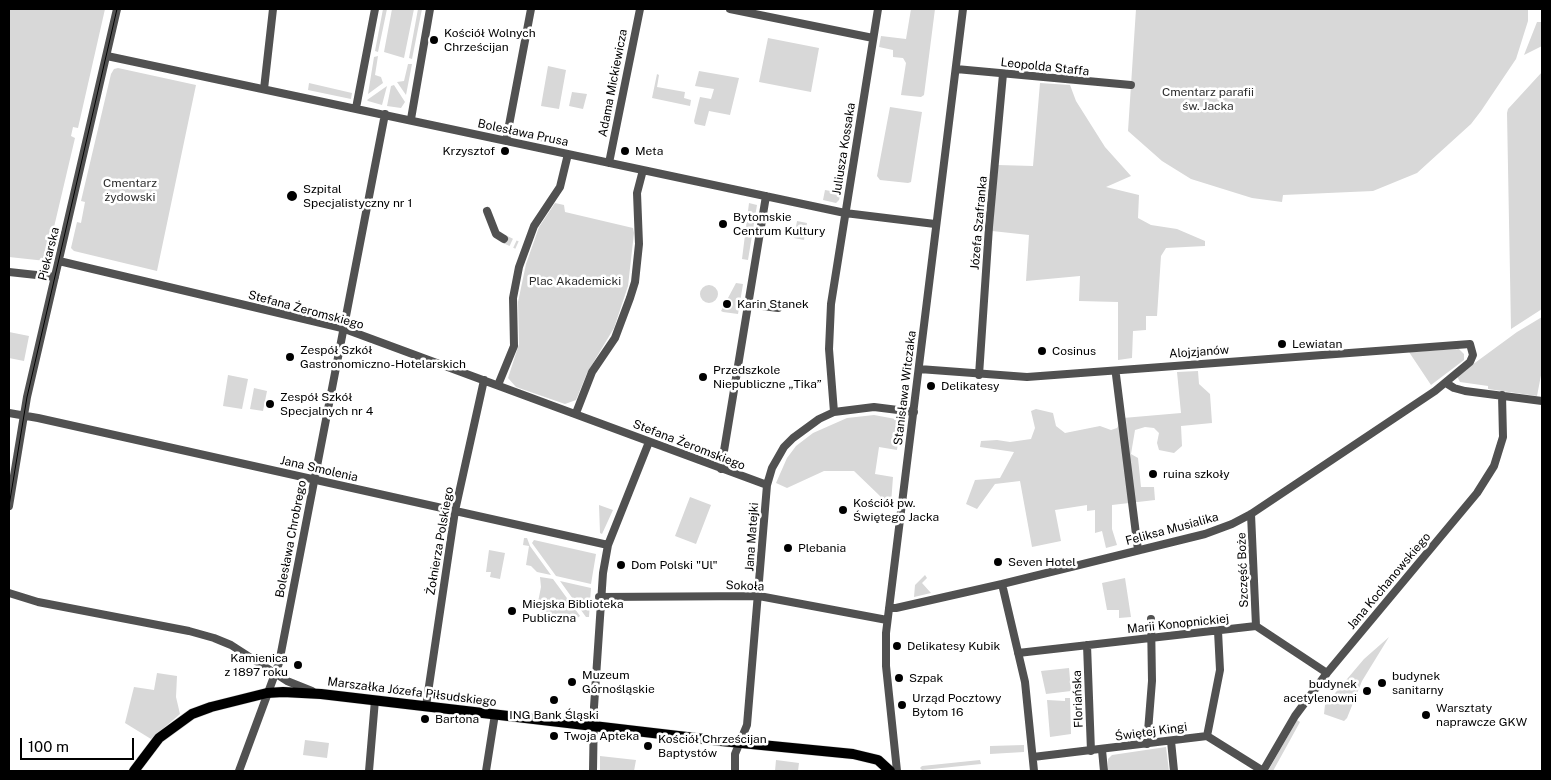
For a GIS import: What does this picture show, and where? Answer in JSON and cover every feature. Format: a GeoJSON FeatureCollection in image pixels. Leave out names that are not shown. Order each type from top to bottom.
{"type":"FeatureCollection","features":[{"type":"Feature","properties":{"kind":"main road"},"geometry":{"type":"LineString","coordinates":[[134,771],[159,738],[192,714],[211,707],[267,693],[321,694]]}},
{"type":"Feature","properties":{"kind":"main road","name":"Marszałka Józefa Piłsudskiego"},"geometry":{"type":"LineString","coordinates":[[321,694],[864,756],[881,761],[890,771]]}},
{"type":"Feature","properties":{"kind":"street","name":"Piekarska"},"geometry":{"type":"LineString","coordinates":[[9,506],[24,416],[54,277],[117,9]]}},
{"type":"Feature","properties":{"kind":"street"},"geometry":{"type":"LineString","coordinates":[[264,89],[273,9]]}},
{"type":"Feature","properties":{"kind":"street"},"geometry":{"type":"LineString","coordinates":[[356,108],[375,9]]}},
{"type":"Feature","properties":{"kind":"street"},"geometry":{"type":"LineString","coordinates":[[411,119],[430,9]]}},
{"type":"Feature","properties":{"kind":"street"},"geometry":{"type":"LineString","coordinates":[[506,141],[532,9]]}},
{"type":"Feature","properties":{"kind":"street","name":"Adama Mickiewicza"},"geometry":{"type":"LineString","coordinates":[[609,162],[640,9]]}},
{"type":"Feature","properties":{"kind":"street"},"geometry":{"type":"LineString","coordinates":[[730,9],[873,38]]}},
{"type":"Feature","properties":{"kind":"street","name":"Juliusza Kossaka"},"geometry":{"type":"LineString","coordinates":[[834,412],[829,328],[845,213],[878,9]]}},
{"type":"Feature","properties":{"kind":"street","name":"Stanisława Witczaka"},"geometry":{"type":"LineString","coordinates":[[897,771],[886,666],[889,608],[963,9]]}},
{"type":"Feature","properties":{"kind":"street","name":"Bolesława Prusa"},"geometry":{"type":"LineString","coordinates":[[107,56],[411,119],[845,213],[935,224]]}},
{"type":"Feature","properties":{"kind":"street","name":"Leopolda Staffa"},"geometry":{"type":"LineString","coordinates":[[956,69],[1131,85]]}},
{"type":"Feature","properties":{"kind":"street","name":"Józefa Szafranka"},"geometry":{"type":"LineString","coordinates":[[979,374],[989,226],[1003,74]]}},
{"type":"Feature","properties":{"kind":"street","name":"Bolesława Chrobrego"},"geometry":{"type":"LineString","coordinates":[[239,771],[275,673],[288,616],[342,328],[385,114]]}},
{"type":"Feature","properties":{"kind":"street"},"geometry":{"type":"LineString","coordinates":[[498,384],[514,346],[513,298],[519,267],[526,247],[545,208],[560,187],[568,154]]}},
{"type":"Feature","properties":{"kind":"street"},"geometry":{"type":"LineString","coordinates":[[576,413],[592,372],[619,328],[635,282],[639,244],[636,202],[643,170]]}},
{"type":"Feature","properties":{"kind":"street"},"geometry":{"type":"LineString","coordinates":[[721,470],[766,196]]}},
{"type":"Feature","properties":{"kind":"street"},"geometry":{"type":"LineString","coordinates":[[486,211],[496,234],[504,239]]}},
{"type":"Feature","properties":{"kind":"street"},"geometry":{"type":"LineString","coordinates":[[517,244],[526,247]]}},
{"type":"Feature","properties":{"kind":"street","name":"Stefana Żeromskiego"},"geometry":{"type":"LineString","coordinates":[[59,261],[342,328],[576,413],[721,470],[767,485]]}},
{"type":"Feature","properties":{"kind":"street"},"geometry":{"type":"LineString","coordinates":[[9,272],[54,277]]}},
{"type":"Feature","properties":{"kind":"street"},"geometry":{"type":"LineString","coordinates":[[747,304],[778,308]]}},
{"type":"Feature","properties":{"kind":"street","name":"Alojzjanów"},"geometry":{"type":"LineString","coordinates":[[919,368],[1027,377],[1470,344],[1473,355]]}},
{"type":"Feature","properties":{"kind":"street","name":"Feliksa Musialika"},"geometry":{"type":"LineString","coordinates":[[889,608],[1002,584],[1206,534],[1232,524],[1251,514],[1446,383],[1470,362],[1473,355]]}},
{"type":"Feature","properties":{"kind":"street"},"geometry":{"type":"LineString","coordinates":[[1116,375],[1138,550]]}},
{"type":"Feature","properties":{"kind":"street","name":"Żołnierza Polskiego"},"geometry":{"type":"LineString","coordinates":[[426,706],[456,511],[484,380]]}},
{"type":"Feature","properties":{"kind":"street"},"geometry":{"type":"LineString","coordinates":[[1446,383],[1454,388],[1465,391],[1542,401]]}},
{"type":"Feature","properties":{"kind":"street","name":"Jana Kochanowskiego"},"geometry":{"type":"LineString","coordinates":[[1263,771],[1295,716],[1327,673],[1477,493],[1494,466],[1502,438],[1502,395]]}},
{"type":"Feature","properties":{"kind":"street","name":"Jana Matejki"},"geometry":{"type":"LineString","coordinates":[[735,771],[735,756],[747,728],[767,485],[772,468],[784,447],[800,431],[834,412],[874,407],[914,412]]}},
{"type":"Feature","properties":{"kind":"street","name":"Jana Smolenia"},"geometry":{"type":"LineString","coordinates":[[9,413],[608,545]]}},
{"type":"Feature","properties":{"kind":"street"},"geometry":{"type":"LineString","coordinates":[[593,771],[599,597],[608,545],[649,442]]}},
{"type":"Feature","properties":{"kind":"street","name":"Szczęść Boże"},"geometry":{"type":"LineString","coordinates":[[1251,514],[1256,626]]}},
{"type":"Feature","properties":{"kind":"street"},"geometry":{"type":"LineString","coordinates":[[1002,584],[1025,682],[1034,771]]}},
{"type":"Feature","properties":{"kind":"street","name":"Marszałka Józefa Piłsudskiego"},"geometry":{"type":"LineString","coordinates":[[9,593],[38,602],[189,631],[214,638],[232,645],[298,686],[321,694]]}},
{"type":"Feature","properties":{"kind":"street","name":"Sokoła"},"geometry":{"type":"LineString","coordinates":[[599,597],[759,596],[888,620]]}},
{"type":"Feature","properties":{"kind":"street"},"geometry":{"type":"LineString","coordinates":[[1148,744],[1153,638],[1151,619]]}},
{"type":"Feature","properties":{"kind":"street"},"geometry":{"type":"LineString","coordinates":[[1256,626],[1327,673]]}},
{"type":"Feature","properties":{"kind":"street","name":"Marii Konopnickiej"},"geometry":{"type":"LineString","coordinates":[[1018,653],[1256,626]]}},
{"type":"Feature","properties":{"kind":"street"},"geometry":{"type":"LineString","coordinates":[[1207,736],[1220,670],[1218,631]]}},
{"type":"Feature","properties":{"kind":"street","name":"Floriańska"},"geometry":{"type":"LineString","coordinates":[[1087,645],[1091,751]]}},
{"type":"Feature","properties":{"kind":"street"},"geometry":{"type":"LineString","coordinates":[[368,771],[375,700]]}},
{"type":"Feature","properties":{"kind":"street"},"geometry":{"type":"LineString","coordinates":[[486,771],[495,714]]}},
{"type":"Feature","properties":{"kind":"street","name":"Świętej Kingi"},"geometry":{"type":"LineString","coordinates":[[1033,757],[1207,736],[1263,771]]}},
{"type":"Feature","properties":{"kind":"street"},"geometry":{"type":"LineString","coordinates":[[1171,740],[1174,771]]}},
{"type":"Feature","properties":{"kind":"street"},"geometry":{"type":"LineString","coordinates":[[1102,750],[1104,771]]}},
{"type":"Feature","properties":{"kind":"green space"},"geometry":{"type":"Polygon","coordinates":[[[9,9],[105,9],[78,128],[73,127],[71,136],[75,138],[46,261],[9,257],[9,9]]]}},
{"type":"Feature","properties":{"kind":"green space"},"geometry":{"type":"Polygon","coordinates":[[[383,9],[387,9],[378,52],[375,51],[383,9]]]}},
{"type":"Feature","properties":{"kind":"green space"},"geometry":{"type":"Polygon","coordinates":[[[392,9],[414,9],[404,58],[384,52],[392,9]]]}},
{"type":"Feature","properties":{"kind":"green space"},"geometry":{"type":"Polygon","coordinates":[[[418,9],[422,9],[412,59],[409,58],[418,9]]]}},
{"type":"Feature","properties":{"kind":"green space"},"geometry":{"type":"Polygon","coordinates":[[[911,9],[935,9],[924,95],[921,97],[901,95],[906,63],[903,58],[893,57],[893,50],[879,47],[881,36],[906,39],[911,9]]]}},
{"type":"Feature","properties":{"kind":"green space","name":"Cmentarz parafii św. Jacka"},"geometry":{"type":"Polygon","coordinates":[[[1136,9],[1528,9],[1528,21],[1516,59],[1481,111],[1471,124],[1417,173],[1373,191],[1283,195],[1282,202],[1252,198],[1191,179],[1162,161],[1128,131],[1136,9]]]}},
{"type":"Feature","properties":{"kind":"green space"},"geometry":{"type":"Polygon","coordinates":[[[1537,22],[1542,22],[1542,46],[1524,55],[1537,22]]]}},
{"type":"Feature","properties":{"kind":"green space"},"geometry":{"type":"Polygon","coordinates":[[[768,38],[819,48],[811,92],[759,82],[768,38]]]}},
{"type":"Feature","properties":{"kind":"green space"},"geometry":{"type":"Polygon","coordinates":[[[378,56],[375,75],[381,77],[383,83],[368,94],[374,57],[378,56]]]}},
{"type":"Feature","properties":{"kind":"green space"},"geometry":{"type":"Polygon","coordinates":[[[408,64],[412,64],[406,95],[397,82],[404,81],[408,64]]]}},
{"type":"Feature","properties":{"kind":"green space"},"geometry":{"type":"Polygon","coordinates":[[[548,66],[566,70],[559,109],[541,106],[548,66]]]}},
{"type":"Feature","properties":{"kind":"green space","name":"Cmentarz żydowski"},"geometry":{"type":"Polygon","coordinates":[[[118,68],[196,85],[157,271],[74,251],[71,248],[77,222],[81,223],[85,202],[81,201],[111,74],[114,69],[118,68]]]}},
{"type":"Feature","properties":{"kind":"green space"},"geometry":{"type":"Polygon","coordinates":[[[699,71],[739,78],[730,115],[709,111],[705,126],[695,124],[694,121],[700,97],[711,99],[714,89],[695,86],[699,71]]]}},
{"type":"Feature","properties":{"kind":"green space"},"geometry":{"type":"Polygon","coordinates":[[[1542,72],[1542,309],[1511,329],[1507,113],[1508,109],[1542,72]]]}},
{"type":"Feature","properties":{"kind":"green space"},"geometry":{"type":"Polygon","coordinates":[[[657,74],[659,75],[657,87],[685,92],[684,98],[691,100],[690,106],[652,98],[657,74]]]}},
{"type":"Feature","properties":{"kind":"green space"},"geometry":{"type":"Polygon","coordinates":[[[309,83],[352,93],[351,99],[308,90],[309,83]]]}},
{"type":"Feature","properties":{"kind":"green space"},"geometry":{"type":"Polygon","coordinates":[[[1040,83],[1070,85],[1076,101],[1105,147],[1131,176],[1106,187],[1139,195],[1138,218],[1151,225],[1177,229],[1205,241],[1205,246],[1166,248],[1161,256],[1157,316],[1146,316],[1146,330],[1133,331],[1132,358],[1118,360],[1118,302],[1079,301],[1080,276],[1026,281],[1029,235],[992,231],[998,165],[1033,166],[1040,83]]]}},
{"type":"Feature","properties":{"kind":"green space"},"geometry":{"type":"Polygon","coordinates":[[[394,85],[405,102],[401,108],[387,106],[391,86],[394,85]]]}},
{"type":"Feature","properties":{"kind":"green space"},"geometry":{"type":"Polygon","coordinates":[[[387,86],[382,105],[367,100],[387,86]]]}},
{"type":"Feature","properties":{"kind":"green space"},"geometry":{"type":"Polygon","coordinates":[[[572,92],[587,94],[583,109],[569,106],[572,92]]]}},
{"type":"Feature","properties":{"kind":"green space"},"geometry":{"type":"Polygon","coordinates":[[[890,107],[922,112],[911,182],[908,183],[880,180],[877,176],[890,107]]]}},
{"type":"Feature","properties":{"kind":"green space"},"geometry":{"type":"Polygon","coordinates":[[[516,131],[554,139],[553,144],[515,136],[516,131]]]}},
{"type":"Feature","properties":{"kind":"green space"},"geometry":{"type":"Polygon","coordinates":[[[837,183],[843,184],[839,200],[836,203],[823,200],[825,190],[836,192],[837,183]]]}},
{"type":"Feature","properties":{"kind":"green space","name":"Plac Akademicki"},"geometry":{"type":"Polygon","coordinates":[[[555,203],[564,205],[565,212],[633,228],[634,233],[628,286],[614,328],[587,373],[576,400],[565,404],[516,387],[508,378],[519,344],[518,302],[526,264],[539,227],[555,203]]]}},
{"type":"Feature","properties":{"kind":"green space"},"geometry":{"type":"Polygon","coordinates":[[[749,203],[757,205],[748,260],[742,259],[749,203]]]}},
{"type":"Feature","properties":{"kind":"green space"},"geometry":{"type":"Polygon","coordinates":[[[797,221],[807,223],[804,240],[794,238],[797,221]]]}},
{"type":"Feature","properties":{"kind":"green space"},"geometry":{"type":"Polygon","coordinates":[[[736,283],[743,284],[738,314],[723,312],[721,311],[736,283]]]}},
{"type":"Feature","properties":{"kind":"green space"},"geometry":{"type":"Polygon","coordinates":[[[709,285],[715,288],[718,294],[715,300],[709,303],[703,300],[700,294],[703,288],[709,285]]]}},
{"type":"Feature","properties":{"kind":"green space"},"geometry":{"type":"Polygon","coordinates":[[[1542,317],[1542,370],[1537,396],[1488,389],[1488,386],[1460,382],[1457,376],[1517,332],[1542,317]]]}},
{"type":"Feature","properties":{"kind":"green space"},"geometry":{"type":"Polygon","coordinates":[[[9,332],[29,336],[24,361],[9,358],[9,332]]]}},
{"type":"Feature","properties":{"kind":"green space"},"geometry":{"type":"Polygon","coordinates":[[[1459,349],[1464,354],[1464,360],[1431,385],[1409,352],[1459,349]]]}},
{"type":"Feature","properties":{"kind":"green space"},"geometry":{"type":"Polygon","coordinates":[[[1198,371],[1199,384],[1210,394],[1212,423],[1181,426],[1182,446],[1174,453],[1159,450],[1157,443],[1159,433],[1154,428],[1145,427],[1135,430],[1131,454],[1138,458],[1141,487],[1154,487],[1155,500],[1112,505],[1112,529],[1117,545],[1106,548],[1102,531],[1095,533],[1095,510],[1087,511],[1087,505],[1055,510],[1061,541],[1032,547],[1020,481],[995,484],[977,509],[966,504],[975,480],[1000,478],[1014,452],[980,447],[981,441],[997,440],[1010,442],[1031,439],[1035,428],[1031,411],[1036,409],[1053,413],[1056,426],[1065,433],[1100,426],[1111,430],[1117,428],[1123,418],[1181,413],[1177,372],[1198,371]]]}},
{"type":"Feature","properties":{"kind":"green space"},"geometry":{"type":"Polygon","coordinates":[[[228,375],[248,379],[242,409],[223,406],[228,375]]]}},
{"type":"Feature","properties":{"kind":"green space"},"geometry":{"type":"Polygon","coordinates":[[[254,388],[267,391],[263,411],[250,409],[254,388]]]}},
{"type":"Feature","properties":{"kind":"green space"},"geometry":{"type":"Polygon","coordinates":[[[874,415],[901,420],[897,450],[879,447],[875,474],[893,477],[891,504],[881,500],[880,496],[854,471],[824,471],[787,488],[776,483],[787,458],[796,446],[813,433],[847,418],[874,415]]]}},
{"type":"Feature","properties":{"kind":"green space"},"geometry":{"type":"Polygon","coordinates":[[[690,497],[711,505],[696,544],[675,536],[690,497]]]}},
{"type":"Feature","properties":{"kind":"green space"},"geometry":{"type":"Polygon","coordinates":[[[599,505],[613,510],[602,534],[600,533],[599,505]]]}},
{"type":"Feature","properties":{"kind":"green space"},"geometry":{"type":"Polygon","coordinates":[[[524,538],[527,538],[530,546],[551,575],[537,572],[531,566],[526,565],[529,546],[523,545],[524,538]]]}},
{"type":"Feature","properties":{"kind":"green space"},"geometry":{"type":"Polygon","coordinates":[[[534,540],[596,554],[591,584],[556,576],[532,543],[534,540]]]}},
{"type":"Feature","properties":{"kind":"green space"},"geometry":{"type":"Polygon","coordinates":[[[489,550],[505,553],[500,579],[490,577],[491,572],[486,572],[489,550]]]}},
{"type":"Feature","properties":{"kind":"green space"},"geometry":{"type":"Polygon","coordinates":[[[925,575],[927,578],[922,583],[931,593],[914,597],[915,585],[925,575]]]}},
{"type":"Feature","properties":{"kind":"green space"},"geometry":{"type":"Polygon","coordinates":[[[540,577],[553,579],[580,616],[576,619],[542,613],[537,607],[541,587],[540,577]]]}},
{"type":"Feature","properties":{"kind":"green space"},"geometry":{"type":"Polygon","coordinates":[[[1125,578],[1131,617],[1119,618],[1119,610],[1107,610],[1102,583],[1125,578]]]}},
{"type":"Feature","properties":{"kind":"green space"},"geometry":{"type":"Polygon","coordinates":[[[560,581],[591,588],[589,617],[586,617],[560,581]]]}},
{"type":"Feature","properties":{"kind":"green space"},"geometry":{"type":"Polygon","coordinates":[[[1389,637],[1362,681],[1347,718],[1344,721],[1324,714],[1325,705],[1364,659],[1389,637]]]}},
{"type":"Feature","properties":{"kind":"green space"},"geometry":{"type":"Polygon","coordinates":[[[1069,668],[1071,691],[1046,694],[1041,671],[1069,668]]]}},
{"type":"Feature","properties":{"kind":"green space"},"geometry":{"type":"Polygon","coordinates":[[[157,673],[177,676],[176,697],[180,714],[151,739],[125,723],[134,687],[154,690],[157,673]]]}},
{"type":"Feature","properties":{"kind":"green space"},"geometry":{"type":"Polygon","coordinates":[[[1065,698],[1070,698],[1071,734],[1050,737],[1047,700],[1065,701],[1065,698]]]}},
{"type":"Feature","properties":{"kind":"green space"},"geometry":{"type":"Polygon","coordinates":[[[1297,720],[1300,722],[1273,771],[1268,771],[1297,720]]]}},
{"type":"Feature","properties":{"kind":"green space"},"geometry":{"type":"Polygon","coordinates":[[[305,740],[329,743],[327,758],[303,755],[305,740]]]}},
{"type":"Feature","properties":{"kind":"green space"},"geometry":{"type":"Polygon","coordinates":[[[1024,745],[1024,752],[990,754],[990,746],[1024,745]]]}},
{"type":"Feature","properties":{"kind":"green space"},"geometry":{"type":"Polygon","coordinates":[[[1166,747],[1169,771],[1108,771],[1108,759],[1112,755],[1166,747]]]}},
{"type":"Feature","properties":{"kind":"green space"},"geometry":{"type":"Polygon","coordinates":[[[600,756],[636,760],[634,771],[600,771],[600,756]]]}},
{"type":"Feature","properties":{"kind":"green space"},"geometry":{"type":"Polygon","coordinates":[[[776,760],[799,763],[798,771],[775,771],[776,760]]]}},
{"type":"Feature","properties":{"kind":"green space"},"geometry":{"type":"Polygon","coordinates":[[[980,760],[981,764],[922,770],[920,768],[922,766],[980,760]]]}},
{"type":"Feature","properties":{"kind":"tunnel"},"geometry":{"type":"LineString","coordinates":[[504,239],[517,245]]}},
{"type":"Feature","properties":{"kind":"tram line"},"geometry":{"type":"LineString","coordinates":[[9,506],[27,397],[117,9]]}},
{"type":"Feature","properties":{"kind":"place","name":"Kościół Wolnych Chrześcijan"},"geometry":{"type":"Point","coordinates":[434,40]}},
{"type":"Feature","properties":{"kind":"place","name":"Krzysztof"},"geometry":{"type":"Point","coordinates":[505,151]}},
{"type":"Feature","properties":{"kind":"place","name":"Meta"},"geometry":{"type":"Point","coordinates":[625,151]}},
{"type":"Feature","properties":{"kind":"place","name":"Szpital Specjalistyczny nr 1"},"geometry":{"type":"Point","coordinates":[292,196]}},
{"type":"Feature","properties":{"kind":"place","name":"Bytomskie Centrum Kultury"},"geometry":{"type":"Point","coordinates":[723,224]}},
{"type":"Feature","properties":{"kind":"place","name":"Karin Stanek"},"geometry":{"type":"Point","coordinates":[727,304]}},
{"type":"Feature","properties":{"kind":"place","name":"Lewiatan"},"geometry":{"type":"Point","coordinates":[1282,344]}},
{"type":"Feature","properties":{"kind":"place","name":"Cosinus"},"geometry":{"type":"Point","coordinates":[1042,351]}},
{"type":"Feature","properties":{"kind":"place","name":"Zespół Szkół Gastronomiczno-Hotelarskich"},"geometry":{"type":"Point","coordinates":[290,357]}},
{"type":"Feature","properties":{"kind":"place","name":"Przedszkole Niepubliczne „Tika”"},"geometry":{"type":"Point","coordinates":[703,377]}},
{"type":"Feature","properties":{"kind":"place","name":"Delikatesy"},"geometry":{"type":"Point","coordinates":[931,386]}},
{"type":"Feature","properties":{"kind":"place","name":"Zespół Szkół Specjalnych nr 4"},"geometry":{"type":"Point","coordinates":[270,404]}},
{"type":"Feature","properties":{"kind":"place","name":"ruina szkoły"},"geometry":{"type":"Point","coordinates":[1153,474]}},
{"type":"Feature","properties":{"kind":"place","name":"Kościół pw. Świętego Jacka"},"geometry":{"type":"Point","coordinates":[843,510]}},
{"type":"Feature","properties":{"kind":"place","name":"Plebania"},"geometry":{"type":"Point","coordinates":[788,548]}},
{"type":"Feature","properties":{"kind":"place","name":"Seven Hotel"},"geometry":{"type":"Point","coordinates":[998,562]}},
{"type":"Feature","properties":{"kind":"place","name":"Dom Polski \"Ul\""},"geometry":{"type":"Point","coordinates":[621,565]}},
{"type":"Feature","properties":{"kind":"place","name":"Miejska Biblioteka Publiczna"},"geometry":{"type":"Point","coordinates":[512,611]}},
{"type":"Feature","properties":{"kind":"place","name":"Delikatesy Kubik"},"geometry":{"type":"Point","coordinates":[897,646]}},
{"type":"Feature","properties":{"kind":"place","name":"Kamienica z 1897 roku"},"geometry":{"type":"Point","coordinates":[298,665]}},
{"type":"Feature","properties":{"kind":"place","name":"Szpak"},"geometry":{"type":"Point","coordinates":[899,678]}},
{"type":"Feature","properties":{"kind":"place","name":"Muzeum Górnośląskie"},"geometry":{"type":"Point","coordinates":[572,682]}},
{"type":"Feature","properties":{"kind":"place","name":"budynek sanitarny"},"geometry":{"type":"Point","coordinates":[1382,683]}},
{"type":"Feature","properties":{"kind":"place","name":"budynek acetylenowni"},"geometry":{"type":"Point","coordinates":[1367,691]}},
{"type":"Feature","properties":{"kind":"place","name":"ING Bank Śląski"},"geometry":{"type":"Point","coordinates":[554,700]}},
{"type":"Feature","properties":{"kind":"place","name":"Urząd Pocztowy Bytom 16"},"geometry":{"type":"Point","coordinates":[902,705]}},
{"type":"Feature","properties":{"kind":"place","name":"Warsztaty naprawcze GKW"},"geometry":{"type":"Point","coordinates":[1426,715]}},
{"type":"Feature","properties":{"kind":"place","name":"Bartona"},"geometry":{"type":"Point","coordinates":[425,719]}},
{"type":"Feature","properties":{"kind":"place","name":"Twoja Apteka"},"geometry":{"type":"Point","coordinates":[554,736]}},
{"type":"Feature","properties":{"kind":"place","name":"Kościół Chrześcijan Baptystów"},"geometry":{"type":"Point","coordinates":[648,746]}}]}
